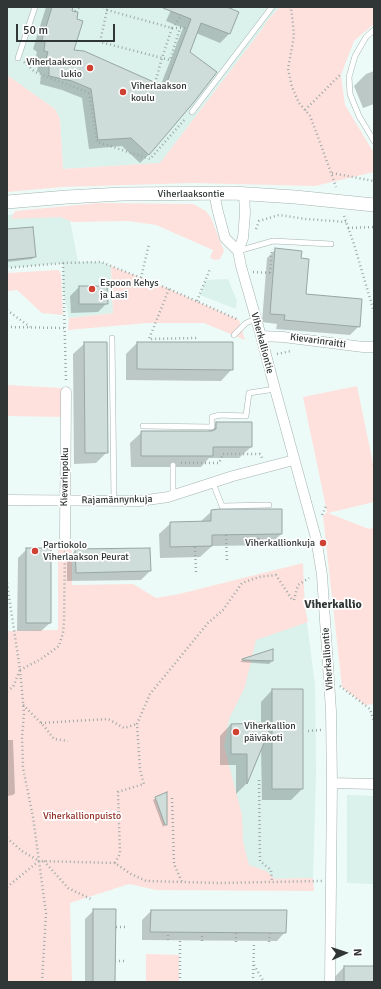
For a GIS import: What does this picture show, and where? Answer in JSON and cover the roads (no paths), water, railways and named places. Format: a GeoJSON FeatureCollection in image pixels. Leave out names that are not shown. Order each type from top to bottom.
{"type":"FeatureCollection","features":[{"type":"Feature","properties":{"kind":"street","name":"Viherlaaksontie"},"geometry":{"type":"LineString","coordinates":[[7,202],[122,194],[214,193],[295,197],[374,205]]}},
{"type":"Feature","properties":{"kind":"street"},"geometry":{"type":"LineString","coordinates":[[214,193],[225,238],[238,251]]}},
{"type":"Feature","properties":{"kind":"street","name":"Viherkalliontie"},"geometry":{"type":"LineString","coordinates":[[244,194],[245,212],[243,238],[238,251],[316,538],[322,575],[331,711],[332,783],[330,982]]}},
{"type":"Feature","properties":{"kind":"street","name":"Kievarinraitti"},"geometry":{"type":"LineString","coordinates":[[261,336],[283,337],[351,346],[374,347]]}},
{"type":"Feature","properties":{"kind":"street","name":"Kievarinpolku"},"geometry":{"type":"LineString","coordinates":[[65,538],[66,392]]}},
{"type":"Feature","properties":{"kind":"street","name":"Rajamännynkuja"},"geometry":{"type":"LineString","coordinates":[[7,500],[140,501],[172,496],[213,482],[294,460]]}},
{"type":"Feature","properties":{"kind":"street"},"geometry":{"type":"LineString","coordinates":[[332,783],[374,784]]}},
{"type":"Feature","properties":{"kind":"lane"},"geometry":{"type":"LineString","coordinates":[[18,58],[35,7]]}},
{"type":"Feature","properties":{"kind":"lane"},"geometry":{"type":"LineString","coordinates":[[192,112],[269,8]]}},
{"type":"Feature","properties":{"kind":"lane"},"geometry":{"type":"LineString","coordinates":[[374,30],[366,37],[354,56],[349,77],[350,94],[358,116],[374,141]]}},
{"type":"Feature","properties":{"kind":"lane"},"geometry":{"type":"LineString","coordinates":[[238,251],[273,242],[331,244]]}},
{"type":"Feature","properties":{"kind":"lane"},"geometry":{"type":"LineString","coordinates":[[234,335],[246,323],[256,319]]}},
{"type":"Feature","properties":{"kind":"lane"},"geometry":{"type":"LineString","coordinates":[[112,338],[114,501]]}},
{"type":"Feature","properties":{"kind":"lane"},"geometry":{"type":"LineString","coordinates":[[143,426],[212,427],[212,417],[220,415],[246,416],[249,393],[275,389]]}},
{"type":"Feature","properties":{"kind":"lane"},"geometry":{"type":"LineString","coordinates":[[172,496],[173,465]]}},
{"type":"Feature","properties":{"kind":"lane"},"geometry":{"type":"LineString","coordinates":[[213,482],[222,506],[269,505]]}},
{"type":"Feature","properties":{"kind":"place","name":"Viherlaakson lukio"},"geometry":{"type":"Point","coordinates":[90,68]}},
{"type":"Feature","properties":{"kind":"place","name":"Viherlaakson koulu"},"geometry":{"type":"Point","coordinates":[123,92]}},
{"type":"Feature","properties":{"kind":"place","name":"Espoon Kehys ja Lasi"},"geometry":{"type":"Point","coordinates":[92,289]}},
{"type":"Feature","properties":{"kind":"place","name":"Viherkallionkuja"},"geometry":{"type":"Point","coordinates":[323,543]}},
{"type":"Feature","properties":{"kind":"place","name":"Partiokolo Viherlaakson Peurat"},"geometry":{"type":"Point","coordinates":[35,551]}},
{"type":"Feature","properties":{"kind":"place","name":"Viherkallion päiväkoti"},"geometry":{"type":"Point","coordinates":[236,732]}},
{"type":"Feature","properties":{"kind":"district","name":"Viherkallio"},"geometry":{"type":"Point","coordinates":[333,605]}},
{"type":"Feature","properties":{"kind":"park label","name":"Viherkallionpuisto"},"geometry":{"type":"Point","coordinates":[82,816]}}]}
